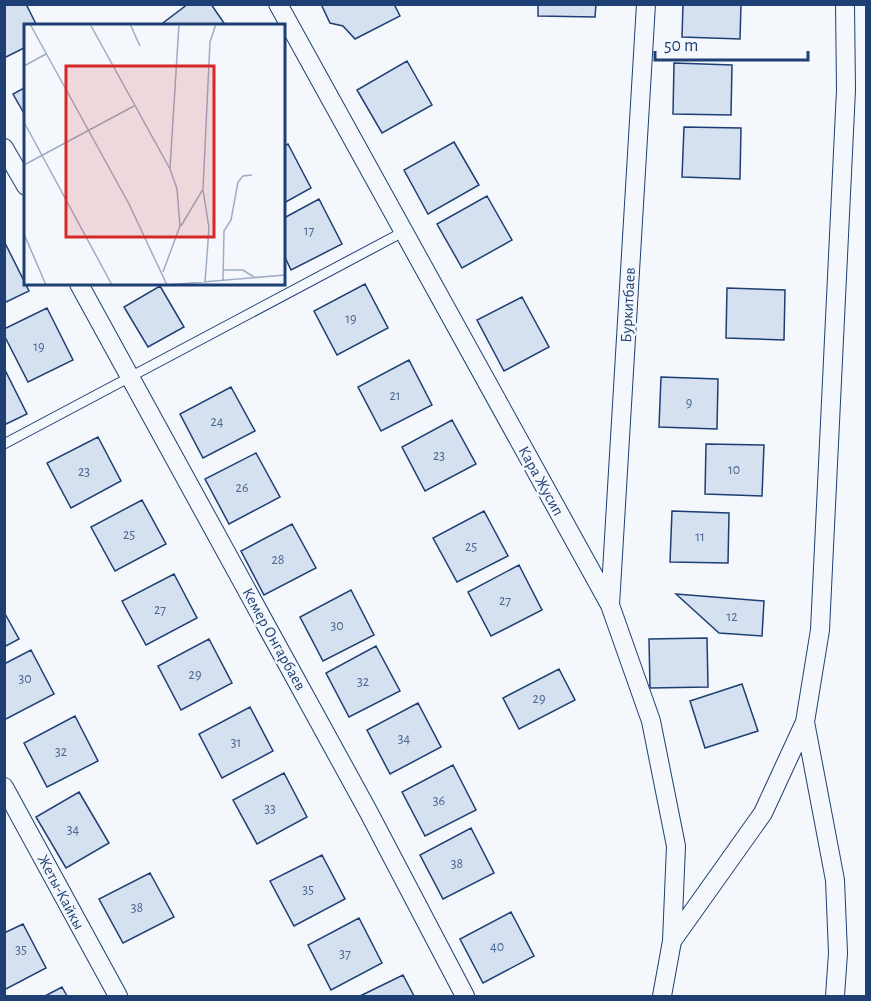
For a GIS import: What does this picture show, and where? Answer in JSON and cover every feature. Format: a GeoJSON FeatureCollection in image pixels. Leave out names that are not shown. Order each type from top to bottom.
{"type":"FeatureCollection","features":[{"type":"Feature","properties":{"kind":"street","name":"Кара Жусип"},"geometry":{"type":"LineString","coordinates":[[278,4],[610,605],[651,721],[676,846],[672,941],[662,996]]}},
{"type":"Feature","properties":{"kind":"street","name":"Буркитбаев"},"geometry":{"type":"LineString","coordinates":[[610,605],[646,4]]}},
{"type":"Feature","properties":{"kind":"street"},"geometry":{"type":"LineString","coordinates":[[672,941],[763,813],[805,722],[820,630],[845,102],[845,4]]}},
{"type":"Feature","properties":{"kind":"street"},"geometry":{"type":"LineString","coordinates":[[4,148],[24,183]]}},
{"type":"Feature","properties":{"kind":"street","name":"Кемер Онгарбаев"},"geometry":{"type":"LineString","coordinates":[[80,285],[362,801],[465,996]]}},
{"type":"Feature","properties":{"kind":"street"},"geometry":{"type":"LineString","coordinates":[[805,722],[835,880],[838,953],[835,996]]}},
{"type":"Feature","properties":{"kind":"street","name":"Жеты-Кайкы"},"geometry":{"type":"LineString","coordinates":[[4,787],[118,996]]}},
{"type":"Feature","properties":{"kind":"lane"},"geometry":{"type":"LineString","coordinates":[[4,444],[403,232]]}},
{"type":"Feature","properties":{"kind":"building"},"geometry":{"type":"Polygon","coordinates":[[[4,4],[26,4],[36,24],[24,24],[24,48],[4,58],[4,4]]]}},
{"type":"Feature","properties":{"kind":"building"},"geometry":{"type":"Polygon","coordinates":[[[188,4],[211,4],[225,24],[164,24],[188,4]]]}},
{"type":"Feature","properties":{"kind":"building"},"geometry":{"type":"Polygon","coordinates":[[[321,4],[394,4],[400,16],[355,39],[343,26],[330,23],[321,4]]]}},
{"type":"Feature","properties":{"kind":"building"},"geometry":{"type":"Polygon","coordinates":[[[538,4],[596,4],[595,17],[538,16],[538,4]]]}},
{"type":"Feature","properties":{"kind":"building"},"geometry":{"type":"Polygon","coordinates":[[[683,4],[741,4],[740,39],[682,37],[683,4]]]}},
{"type":"Feature","properties":{"kind":"building"},"geometry":{"type":"Polygon","coordinates":[[[407,61],[432,105],[382,133],[357,90],[407,61]]]}},
{"type":"Feature","properties":{"kind":"building"},"geometry":{"type":"Polygon","coordinates":[[[674,63],[732,65],[731,115],[673,114],[674,63]]]}},
{"type":"Feature","properties":{"kind":"building"},"geometry":{"type":"Polygon","coordinates":[[[24,88],[24,113],[13,94],[24,88]]]}},
{"type":"Feature","properties":{"kind":"building"},"geometry":{"type":"Polygon","coordinates":[[[684,127],[741,128],[740,179],[682,177],[684,127]]]}},
{"type":"Feature","properties":{"kind":"building"},"geometry":{"type":"Polygon","coordinates":[[[454,142],[479,185],[428,214],[404,170],[454,142]]]}},
{"type":"Feature","properties":{"kind":"building"},"geometry":{"type":"Polygon","coordinates":[[[288,144],[311,188],[285,202],[285,146],[288,144]]]}},
{"type":"Feature","properties":{"kind":"building"},"geometry":{"type":"Polygon","coordinates":[[[487,196],[512,240],[462,268],[437,224],[487,196]]]}},
{"type":"Feature","properties":{"kind":"building"},"geometry":{"type":"Polygon","coordinates":[[[319,199],[342,244],[291,270],[285,257],[285,217],[319,199]]]}},
{"type":"Feature","properties":{"kind":"building"},"geometry":{"type":"Polygon","coordinates":[[[4,241],[29,291],[4,303],[4,241]]]}},
{"type":"Feature","properties":{"kind":"building"},"geometry":{"type":"Polygon","coordinates":[[[365,284],[388,328],[337,355],[314,311],[365,284]]]}},
{"type":"Feature","properties":{"kind":"building"},"geometry":{"type":"Polygon","coordinates":[[[160,286],[184,327],[148,347],[124,307],[160,286]]]}},
{"type":"Feature","properties":{"kind":"building"},"geometry":{"type":"Polygon","coordinates":[[[727,288],[785,290],[784,340],[726,338],[727,288]]]}},
{"type":"Feature","properties":{"kind":"building"},"geometry":{"type":"Polygon","coordinates":[[[522,297],[549,347],[504,371],[477,320],[522,297]]]}},
{"type":"Feature","properties":{"kind":"building"},"geometry":{"type":"Polygon","coordinates":[[[47,308],[73,360],[28,382],[4,335],[4,329],[47,308]]]}},
{"type":"Feature","properties":{"kind":"building"},"geometry":{"type":"Polygon","coordinates":[[[409,360],[432,405],[381,431],[358,387],[409,360]]]}},
{"type":"Feature","properties":{"kind":"building"},"geometry":{"type":"Polygon","coordinates":[[[4,368],[27,414],[4,425],[4,368]]]}},
{"type":"Feature","properties":{"kind":"building"},"geometry":{"type":"Polygon","coordinates":[[[661,377],[718,379],[717,429],[659,427],[661,377]]]}},
{"type":"Feature","properties":{"kind":"building"},"geometry":{"type":"Polygon","coordinates":[[[231,387],[255,431],[203,458],[180,414],[231,387]]]}},
{"type":"Feature","properties":{"kind":"building"},"geometry":{"type":"Polygon","coordinates":[[[452,420],[476,464],[425,491],[402,447],[452,420]]]}},
{"type":"Feature","properties":{"kind":"building"},"geometry":{"type":"Polygon","coordinates":[[[98,437],[121,481],[71,508],[47,463],[98,437]]]}},
{"type":"Feature","properties":{"kind":"building"},"geometry":{"type":"Polygon","coordinates":[[[706,444],[764,445],[762,496],[705,494],[706,444]]]}},
{"type":"Feature","properties":{"kind":"building"},"geometry":{"type":"Polygon","coordinates":[[[256,453],[280,497],[229,524],[205,479],[256,453]]]}},
{"type":"Feature","properties":{"kind":"building"},"geometry":{"type":"Polygon","coordinates":[[[142,500],[166,544],[115,571],[91,527],[142,500]]]}},
{"type":"Feature","properties":{"kind":"building"},"geometry":{"type":"Polygon","coordinates":[[[484,511],[508,556],[457,582],[433,538],[484,511]]]}},
{"type":"Feature","properties":{"kind":"building"},"geometry":{"type":"Polygon","coordinates":[[[672,511],[729,513],[728,563],[670,562],[672,511]]]}},
{"type":"Feature","properties":{"kind":"building"},"geometry":{"type":"Polygon","coordinates":[[[292,524],[316,568],[264,595],[241,551],[292,524]]]}},
{"type":"Feature","properties":{"kind":"building"},"geometry":{"type":"Polygon","coordinates":[[[519,565],[542,610],[491,636],[468,592],[519,565]]]}},
{"type":"Feature","properties":{"kind":"building"},"geometry":{"type":"Polygon","coordinates":[[[174,574],[197,618],[146,645],[122,601],[174,574]]]}},
{"type":"Feature","properties":{"kind":"building"},"geometry":{"type":"Polygon","coordinates":[[[351,590],[374,635],[323,661],[300,617],[351,590]]]}},
{"type":"Feature","properties":{"kind":"building"},"geometry":{"type":"Polygon","coordinates":[[[676,594],[764,601],[762,636],[719,633],[676,594]]]}},
{"type":"Feature","properties":{"kind":"building"},"geometry":{"type":"Polygon","coordinates":[[[4,612],[19,639],[4,647],[4,612]]]}},
{"type":"Feature","properties":{"kind":"building"},"geometry":{"type":"Polygon","coordinates":[[[707,638],[708,687],[650,688],[649,639],[707,638]]]}},
{"type":"Feature","properties":{"kind":"building"},"geometry":{"type":"Polygon","coordinates":[[[209,639],[232,683],[181,710],[158,666],[209,639]]]}},
{"type":"Feature","properties":{"kind":"building"},"geometry":{"type":"Polygon","coordinates":[[[376,646],[400,691],[349,717],[326,673],[376,646]]]}},
{"type":"Feature","properties":{"kind":"building"},"geometry":{"type":"Polygon","coordinates":[[[31,650],[54,694],[4,720],[4,664],[31,650]]]}},
{"type":"Feature","properties":{"kind":"building"},"geometry":{"type":"Polygon","coordinates":[[[559,669],[575,700],[519,729],[503,698],[559,669]]]}},
{"type":"Feature","properties":{"kind":"building"},"geometry":{"type":"Polygon","coordinates":[[[742,684],[758,731],[705,748],[690,701],[742,684]]]}},
{"type":"Feature","properties":{"kind":"building"},"geometry":{"type":"Polygon","coordinates":[[[418,703],[441,747],[390,774],[367,730],[418,703]]]}},
{"type":"Feature","properties":{"kind":"building"},"geometry":{"type":"Polygon","coordinates":[[[250,707],[273,751],[222,778],[199,734],[250,707]]]}},
{"type":"Feature","properties":{"kind":"building"},"geometry":{"type":"Polygon","coordinates":[[[75,716],[98,761],[47,787],[24,743],[75,716]]]}},
{"type":"Feature","properties":{"kind":"building"},"geometry":{"type":"Polygon","coordinates":[[[453,765],[476,810],[425,836],[402,792],[453,765]]]}},
{"type":"Feature","properties":{"kind":"building"},"geometry":{"type":"Polygon","coordinates":[[[284,773],[307,817],[257,844],[233,800],[284,773]]]}},
{"type":"Feature","properties":{"kind":"building"},"geometry":{"type":"Polygon","coordinates":[[[79,792],[109,843],[66,868],[36,817],[79,792]]]}},
{"type":"Feature","properties":{"kind":"building"},"geometry":{"type":"Polygon","coordinates":[[[471,828],[494,873],[443,899],[420,855],[471,828]]]}},
{"type":"Feature","properties":{"kind":"building"},"geometry":{"type":"Polygon","coordinates":[[[322,855],[345,899],[294,926],[270,881],[322,855]]]}},
{"type":"Feature","properties":{"kind":"building"},"geometry":{"type":"Polygon","coordinates":[[[150,873],[174,917],[123,943],[99,899],[150,873]]]}},
{"type":"Feature","properties":{"kind":"building"},"geometry":{"type":"Polygon","coordinates":[[[511,912],[534,956],[483,983],[460,939],[511,912]]]}},
{"type":"Feature","properties":{"kind":"building"},"geometry":{"type":"Polygon","coordinates":[[[359,918],[382,963],[331,990],[308,945],[359,918]]]}},
{"type":"Feature","properties":{"kind":"building"},"geometry":{"type":"Polygon","coordinates":[[[23,924],[46,968],[4,990],[4,933],[23,924]]]}},
{"type":"Feature","properties":{"kind":"building"},"geometry":{"type":"Polygon","coordinates":[[[403,975],[414,996],[360,996],[403,975]]]}},
{"type":"Feature","properties":{"kind":"building"},"geometry":{"type":"Polygon","coordinates":[[[62,987],[67,996],[45,996],[62,987]]]}}]}
